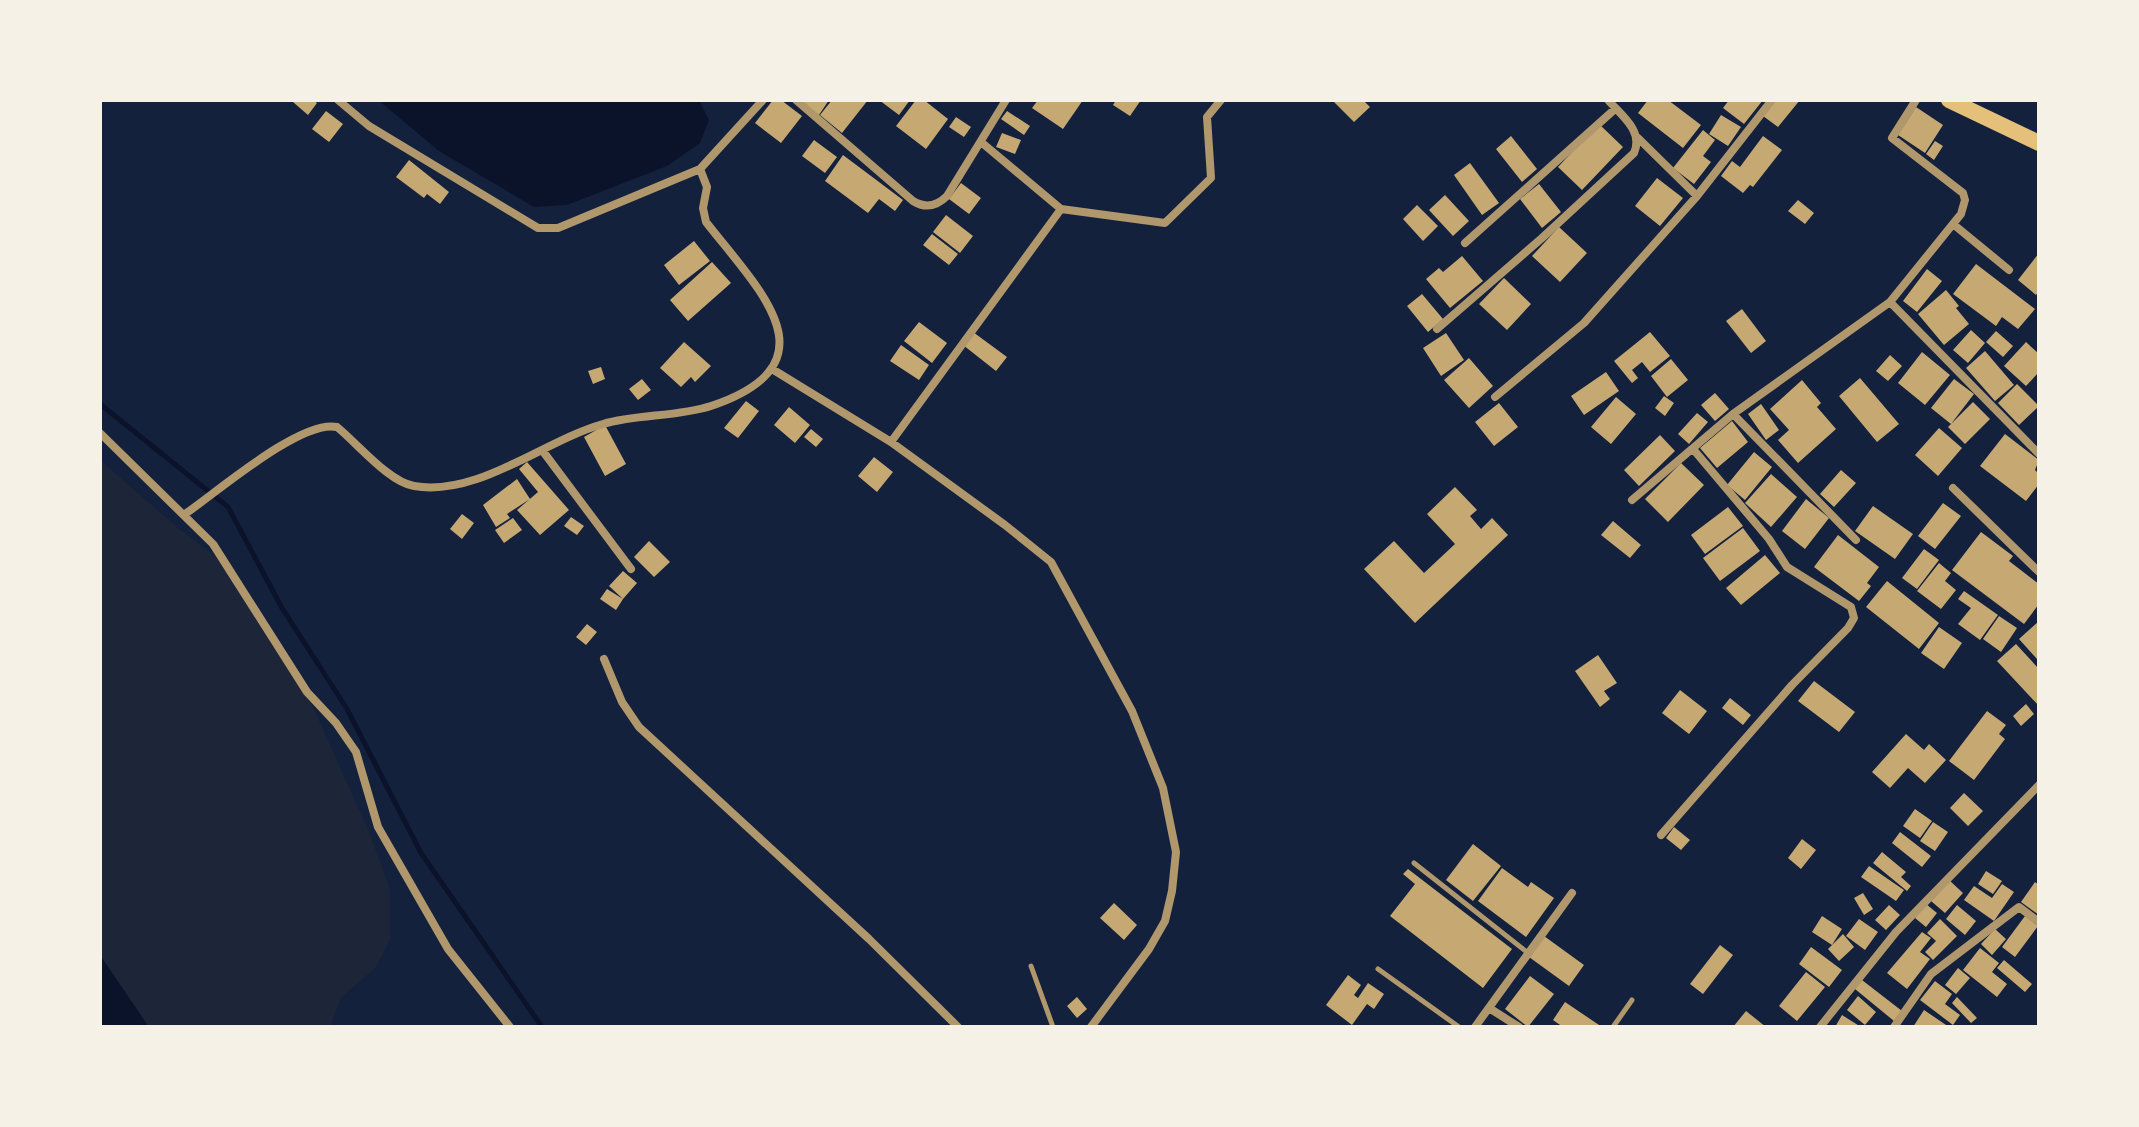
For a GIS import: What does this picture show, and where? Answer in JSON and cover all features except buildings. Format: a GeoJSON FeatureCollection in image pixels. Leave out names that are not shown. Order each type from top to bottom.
{"type":"FeatureCollection","features":[{"type":"Feature","properties":{"kind":"main road"},"geometry":{"type":"LineString","coordinates":[[1949,100],[2037,138]]}},
{"type":"Feature","properties":{"kind":"street"},"geometry":{"type":"LineString","coordinates":[[338,100],[369,126],[538,228],[558,228],[700,169],[763,100]]}},
{"type":"Feature","properties":{"kind":"street"},"geometry":{"type":"LineString","coordinates":[[796,100],[913,201],[924,206],[936,204],[947,196],[1006,100]]}},
{"type":"Feature","properties":{"kind":"street"},"geometry":{"type":"LineString","coordinates":[[981,142],[1061,209],[1165,223],[1211,178],[1207,117],[1221,100]]}},
{"type":"Feature","properties":{"kind":"street"},"geometry":{"type":"LineString","coordinates":[[1608,100],[1638,137],[1697,196]]}},
{"type":"Feature","properties":{"kind":"street"},"geometry":{"type":"LineString","coordinates":[[1495,397],[1584,323],[1697,196],[1772,100]]}},
{"type":"Feature","properties":{"kind":"street"},"geometry":{"type":"LineString","coordinates":[[1632,500],[1733,414],[1890,302],[1953,224],[1963,207],[1963,193],[1892,138],[1916,100]]}},
{"type":"Feature","properties":{"kind":"street"},"geometry":{"type":"LineString","coordinates":[[1465,243],[1615,109]]}},
{"type":"Feature","properties":{"kind":"street"},"geometry":{"type":"LineString","coordinates":[[1437,329],[1631,156],[1637,148],[1638,137]]}},
{"type":"Feature","properties":{"kind":"street"},"geometry":{"type":"LineString","coordinates":[[185,514],[248,466],[310,430],[329,425],[337,427],[394,478],[410,486],[435,488],[494,473],[604,423],[710,406],[757,384],[772,369],[779,354],[781,330],[771,308],[706,222],[703,208],[707,187],[700,169]]}},
{"type":"Feature","properties":{"kind":"street"},"geometry":{"type":"LineString","coordinates":[[891,442],[1061,209]]}},
{"type":"Feature","properties":{"kind":"street"},"geometry":{"type":"LineString","coordinates":[[1953,224],[2009,270]]}},
{"type":"Feature","properties":{"kind":"street"},"geometry":{"type":"LineString","coordinates":[[1890,302],[2039,454]]}},
{"type":"Feature","properties":{"kind":"street"},"geometry":{"type":"LineString","coordinates":[[772,369],[891,442],[1051,562],[1132,711],[1163,788],[1176,852],[1172,891],[1165,921],[1149,949],[1091,1027]]}},
{"type":"Feature","properties":{"kind":"street"},"geometry":{"type":"LineString","coordinates":[[1733,414],[1856,540]]}},
{"type":"Feature","properties":{"kind":"street"},"geometry":{"type":"LineString","coordinates":[[100,433],[213,544],[307,692],[336,723],[356,752],[378,827],[448,949],[510,1027]]}},
{"type":"Feature","properties":{"kind":"street"},"geometry":{"type":"LineString","coordinates":[[1661,835],[1800,676],[1848,628],[1854,613],[1848,605],[1787,567],[1769,539],[1693,449]]}},
{"type":"Feature","properties":{"kind":"street"},"geometry":{"type":"LineString","coordinates":[[542,450],[631,569]]}},
{"type":"Feature","properties":{"kind":"street"},"geometry":{"type":"LineString","coordinates":[[1953,488],[2039,572]]}},
{"type":"Feature","properties":{"kind":"street"},"geometry":{"type":"LineString","coordinates":[[604,659],[622,702],[639,727],[869,939],[958,1027]]}},
{"type":"Feature","properties":{"kind":"street"},"geometry":{"type":"LineString","coordinates":[[1820,1027],[1896,932],[2039,785]]}},
{"type":"Feature","properties":{"kind":"street"},"geometry":{"type":"LineString","coordinates":[[1475,1027],[1572,893]]}},
{"type":"Feature","properties":{"kind":"street"},"geometry":{"type":"LineString","coordinates":[[1894,1027],[1931,974],[2019,907],[2039,922]]}},
{"type":"Feature","properties":{"kind":"street"},"geometry":{"type":"LineString","coordinates":[[1489,1008],[1519,1027]]}},
{"type":"Feature","properties":{"kind":"lane"},"geometry":{"type":"LineString","coordinates":[[1414,863],[1528,953]]}},
{"type":"Feature","properties":{"kind":"lane"},"geometry":{"type":"LineString","coordinates":[[1031,966],[1053,1027]]}},
{"type":"Feature","properties":{"kind":"lane"},"geometry":{"type":"LineString","coordinates":[[1378,969],[1459,1027]]}},
{"type":"Feature","properties":{"kind":"lane"},"geometry":{"type":"LineString","coordinates":[[1613,1027],[1632,1000]]}},
{"type":"Feature","properties":{"kind":"shaded area"},"geometry":{"type":"Polygon","coordinates":[[[378,100],[699,100],[709,120],[700,143],[667,166],[567,205],[534,207],[439,151],[378,100]]]}},
{"type":"Feature","properties":{"kind":"shaded area"},"geometry":{"type":"Polygon","coordinates":[[[100,460],[179,529],[223,562],[305,689],[369,832],[390,889],[390,940],[376,967],[341,998],[330,1027],[100,1027],[100,460]]]}},
{"type":"Feature","properties":{"kind":"shaded area"},"geometry":{"type":"Polygon","coordinates":[[[100,955],[149,1027],[100,1027],[100,955]]]}},
{"type":"Feature","properties":{"kind":"waterway"},"geometry":{"type":"LineString","coordinates":[[100,404],[228,507],[282,608],[347,709],[421,853],[542,1027]]}}]}
